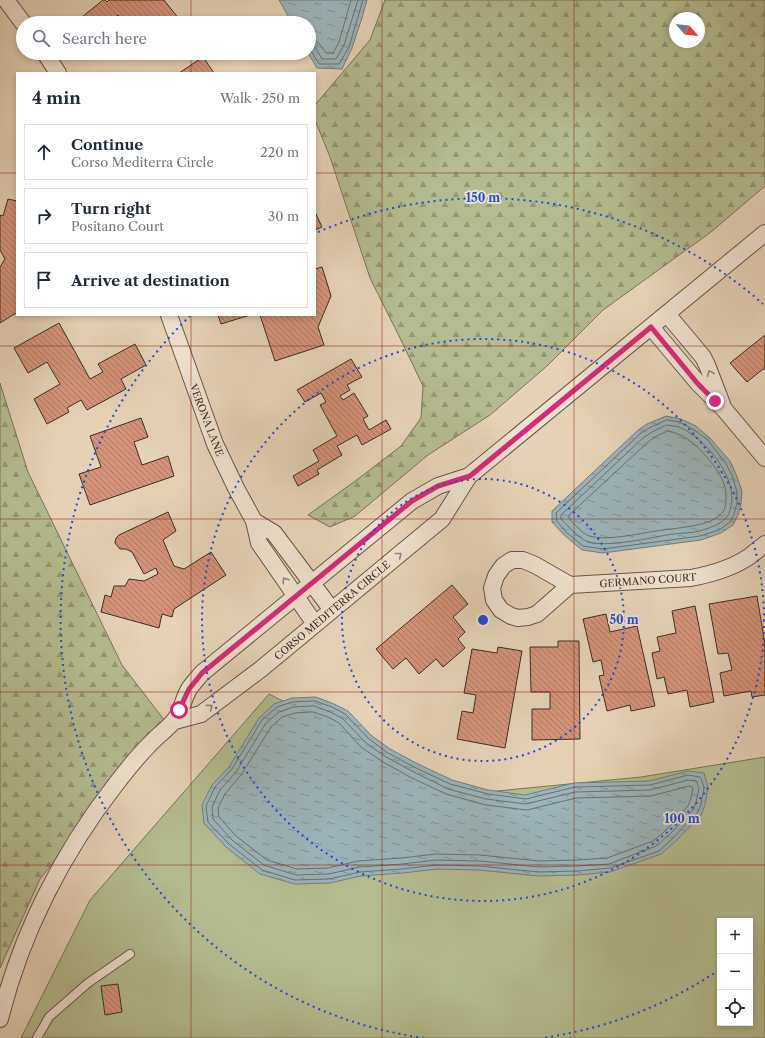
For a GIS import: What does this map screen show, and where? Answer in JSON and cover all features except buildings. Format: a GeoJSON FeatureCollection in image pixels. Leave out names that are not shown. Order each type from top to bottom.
{"type":"FeatureCollection","features":[{"type":"Feature","properties":{"kind":"street"},"geometry":{"type":"LineString","coordinates":[[6,0],[18,16]]}},
{"type":"Feature","properties":{"kind":"street"},"geometry":{"type":"LineString","coordinates":[[50,60],[57,72]]}},
{"type":"Feature","properties":{"kind":"street","name":"CORSO MEDITERRA CIRCLE"},"geometry":{"type":"LineString","coordinates":[[175,721],[201,714],[261,669],[442,519],[470,476],[765,233]]}},
{"type":"Feature","properties":{"kind":"street"},"geometry":{"type":"LineString","coordinates":[[667,314],[703,357],[724,409]]}},
{"type":"Feature","properties":{"kind":"street","name":"VERONA LANE"},"geometry":{"type":"LineString","coordinates":[[169,316],[215,444],[254,521],[259,542],[315,624]]}},
{"type":"Feature","properties":{"kind":"street"},"geometry":{"type":"LineString","coordinates":[[651,327],[698,384],[724,409],[765,458]]}},
{"type":"Feature","properties":{"kind":"street","name":"CORSO MEDITERRA CIRCLE"},"geometry":{"type":"LineString","coordinates":[[0,1019],[4,996],[32,926],[51,886],[76,842],[95,811],[117,783],[150,744],[175,721],[189,689],[202,673],[412,501],[438,486],[470,476]]}},
{"type":"Feature","properties":{"kind":"street"},"geometry":{"type":"LineString","coordinates":[[254,521],[274,533],[332,610]]}},
{"type":"Feature","properties":{"kind":"street","name":"GERMANO COURT"},"geometry":{"type":"LineString","coordinates":[[570,585],[697,577],[732,566],[750,556],[765,544]]}},
{"type":"Feature","properties":{"kind":"street"},"geometry":{"type":"LineString","coordinates":[[512,560],[523,560],[535,565],[570,585],[537,614],[518,618],[501,610],[494,600],[492,588],[496,576],[503,566],[512,560]]}},
{"type":"Feature","properties":{"kind":"lane"},"geometry":{"type":"LineString","coordinates":[[37,1038],[49,1017],[88,983],[130,954]]}},
{"type":"Feature","properties":{"kind":"green space"},"geometry":{"type":"Polygon","coordinates":[[[385,0],[765,0],[765,186],[711,232],[603,310],[547,366],[490,415],[428,455],[355,516],[330,527],[308,515],[401,446],[421,418],[423,386],[370,278],[330,157],[316,122],[316,104],[370,40],[385,0]]]}},
{"type":"Feature","properties":{"kind":"green space"},"geometry":{"type":"Polygon","coordinates":[[[0,383],[28,472],[122,665],[171,729],[124,776],[40,879],[0,968],[0,383]]]}},
{"type":"Feature","properties":{"kind":"green space"},"geometry":{"type":"Polygon","coordinates":[[[269,694],[466,794],[641,777],[765,757],[765,1038],[21,1038],[90,900],[269,694]]]}},
{"type":"Feature","properties":{"kind":"water"},"geometry":{"type":"Polygon","coordinates":[[[279,0],[367,0],[352,48],[342,69],[317,68],[312,60],[316,60],[316,16],[288,16],[279,0]]]}},
{"type":"Feature","properties":{"kind":"water"},"geometry":{"type":"Polygon","coordinates":[[[666,416],[681,419],[696,426],[710,438],[730,461],[742,491],[741,504],[733,525],[721,533],[701,540],[603,553],[582,550],[564,535],[552,522],[552,511],[638,430],[647,424],[666,416]]]}},
{"type":"Feature","properties":{"kind":"water"},"geometry":{"type":"Polygon","coordinates":[[[316,697],[348,711],[372,736],[390,749],[452,780],[488,790],[525,795],[574,783],[649,781],[688,771],[704,773],[708,787],[705,805],[701,815],[661,854],[610,872],[578,875],[538,876],[479,870],[437,869],[360,876],[330,883],[295,884],[260,874],[226,847],[204,823],[202,805],[212,785],[229,767],[259,718],[274,704],[292,698],[316,697]]]}},
{"type":"Feature","properties":{"kind":"route"},"geometry":{"type":"LineString","coordinates":[[179,710],[189,689],[202,673],[412,501],[438,486],[470,476],[651,327],[698,384],[715,401]]}}]}
